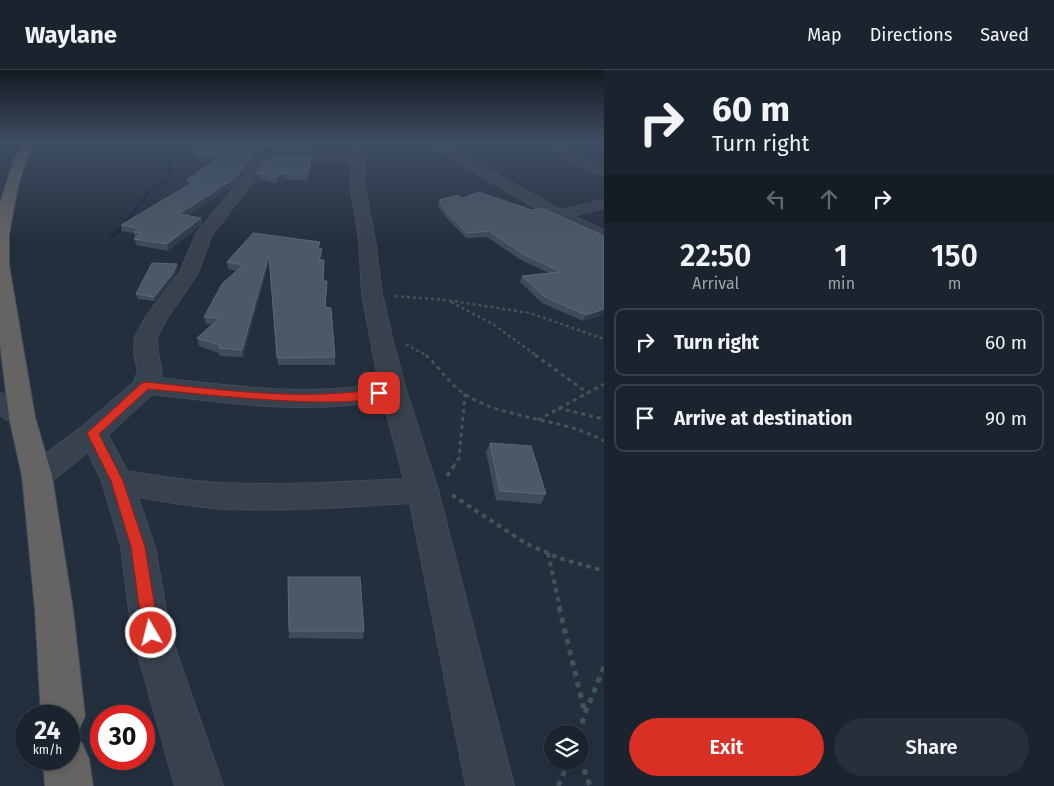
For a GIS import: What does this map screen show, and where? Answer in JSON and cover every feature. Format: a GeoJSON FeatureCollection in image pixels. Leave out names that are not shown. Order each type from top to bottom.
{"type":"FeatureCollection","features":[{"type":"Feature","properties":{"kind":"highway"},"geometry":{"type":"LineString","coordinates":[[15,176],[10,190],[1,235],[0,265],[22,417],[37,476],[54,610],[62,705]]}},
{"type":"Feature","properties":{"kind":"highway"},"geometry":{"type":"LineString","coordinates":[[67,770],[69,786]]}},
{"type":"Feature","properties":{"kind":"street"},"geometry":{"type":"LineString","coordinates":[[37,476],[93,433],[146,385],[150,370],[146,354],[146,337],[189,273],[204,234],[250,176]]}},
{"type":"Feature","properties":{"kind":"street"},"geometry":{"type":"LineString","coordinates":[[357,176],[367,240],[372,294],[381,337],[393,390],[431,490],[490,786]]}},
{"type":"Feature","properties":{"kind":"street"},"geometry":{"type":"LineString","coordinates":[[490,176],[588,231],[604,236]]}},
{"type":"Feature","properties":{"kind":"street"},"geometry":{"type":"LineString","coordinates":[[558,215],[604,204]]}},
{"type":"Feature","properties":{"kind":"street"},"geometry":{"type":"LineString","coordinates":[[146,385],[291,398],[350,397],[393,390]]}},
{"type":"Feature","properties":{"kind":"street"},"geometry":{"type":"LineString","coordinates":[[0,402],[22,417]]}},
{"type":"Feature","properties":{"kind":"street"},"geometry":{"type":"LineString","coordinates":[[93,433],[117,481],[138,547],[151,633],[199,786]]}},
{"type":"Feature","properties":{"kind":"street"},"geometry":{"type":"LineString","coordinates":[[117,481],[182,492],[224,496],[337,495],[431,490]]}},
{"type":"Feature","properties":{"kind":"path"},"geometry":{"type":"LineString","coordinates":[[372,294],[446,300],[530,313],[604,339]]}},
{"type":"Feature","properties":{"kind":"path"},"geometry":{"type":"LineString","coordinates":[[446,300],[493,324],[588,393]]}},
{"type":"Feature","properties":{"kind":"path"},"geometry":{"type":"LineString","coordinates":[[381,337],[419,348],[431,358],[457,388],[466,394],[502,410],[537,420],[570,426],[590,432],[604,440]]}},
{"type":"Feature","properties":{"kind":"path"},"geometry":{"type":"LineString","coordinates":[[537,420],[604,384]]}},
{"type":"Feature","properties":{"kind":"path"},"geometry":{"type":"LineString","coordinates":[[466,394],[459,458],[431,490],[465,501],[518,539],[548,553],[604,571]]}},
{"type":"Feature","properties":{"kind":"path"},"geometry":{"type":"LineString","coordinates":[[558,408],[604,420]]}},
{"type":"Feature","properties":{"kind":"path"},"geometry":{"type":"LineString","coordinates":[[548,553],[584,713]]}},
{"type":"Feature","properties":{"kind":"path"},"geometry":{"type":"LineString","coordinates":[[581,725],[584,713],[604,667]]}},
{"type":"Feature","properties":{"kind":"path"},"geometry":{"type":"LineString","coordinates":[[558,786],[565,770]]}},
{"type":"Feature","properties":{"kind":"path"},"geometry":{"type":"LineString","coordinates":[[584,770],[590,786]]}},
{"type":"Feature","properties":{"kind":"building"},"geometry":{"type":"Polygon","coordinates":[[[192,176],[236,176],[179,214],[201,218],[167,244],[134,239],[141,233],[134,232],[139,228],[121,225],[195,181],[187,180],[192,176]]]}},
{"type":"Feature","properties":{"kind":"building"},"geometry":{"type":"Polygon","coordinates":[[[479,192],[532,210],[542,208],[604,236],[604,309],[586,315],[545,297],[522,276],[561,272],[523,254],[489,231],[467,233],[447,212],[439,200],[458,195],[463,198],[479,192]]]}},
{"type":"Feature","properties":{"kind":"building"},"geometry":{"type":"Polygon","coordinates":[[[253,233],[320,242],[318,248],[322,249],[319,260],[324,260],[323,281],[327,281],[325,307],[331,308],[335,357],[277,358],[269,255],[242,350],[219,348],[220,345],[197,338],[220,318],[204,317],[222,284],[243,265],[227,262],[253,233]]]}},
{"type":"Feature","properties":{"kind":"building"},"geometry":{"type":"Polygon","coordinates":[[[152,263],[177,264],[173,273],[154,297],[136,294],[152,263]]]}},
{"type":"Feature","properties":{"kind":"building"},"geometry":{"type":"Polygon","coordinates":[[[490,443],[531,446],[546,494],[500,491],[490,443]]]}},
{"type":"Feature","properties":{"kind":"building"},"geometry":{"type":"Polygon","coordinates":[[[288,577],[360,577],[364,631],[289,631],[288,577]]]}},
{"type":"Feature","properties":{"kind":"waterway"},"geometry":{"type":"LineString","coordinates":[[112,236],[121,228],[150,191],[167,180],[169,176]]}},
{"type":"Feature","properties":{"kind":"route"},"geometry":{"type":"LineString","coordinates":[[151,633],[138,547],[117,481],[93,433],[146,385],[291,398],[350,397],[379,393]]}}]}
